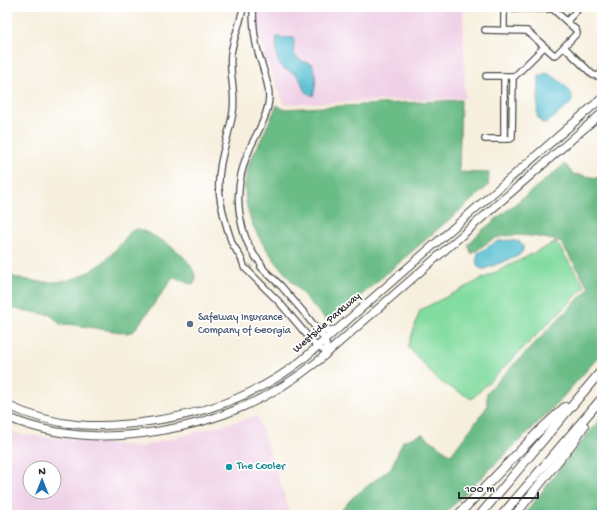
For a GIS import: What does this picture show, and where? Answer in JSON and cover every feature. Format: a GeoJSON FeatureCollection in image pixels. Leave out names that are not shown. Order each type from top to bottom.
{"type":"FeatureCollection","features":[{"type":"Feature","properties":{"kind":"highway"},"geometry":{"type":"LineString","coordinates":[[480,515],[602,370]]}},
{"type":"Feature","properties":{"kind":"highway"},"geometry":{"type":"LineString","coordinates":[[458,515],[540,431],[586,388]]}},
{"type":"Feature","properties":{"kind":"highway"},"geometry":{"type":"LineString","coordinates":[[502,515],[601,400]]}},
{"type":"Feature","properties":{"kind":"highway"},"geometry":{"type":"LineString","coordinates":[[515,515],[574,441],[601,400]]}},
{"type":"Feature","properties":{"kind":"main road","name":"Westside Parkway"},"geometry":{"type":"LineString","coordinates":[[7,405],[45,419],[86,426],[121,426],[178,417],[221,405],[249,393],[280,376],[325,340],[602,98]]}},
{"type":"Feature","properties":{"kind":"main road","name":"Westside Parkway"},"geometry":{"type":"LineString","coordinates":[[7,417],[42,429],[82,436],[108,437],[133,435],[196,424],[228,414],[263,398],[298,376],[328,352],[602,113]]}},
{"type":"Feature","properties":{"kind":"main road"},"geometry":{"type":"LineString","coordinates":[[317,329],[324,331],[336,330]]}},
{"type":"Feature","properties":{"kind":"street"},"geometry":{"type":"LineString","coordinates":[[243,7],[242,16],[233,42],[231,54],[234,100],[221,165],[219,183],[220,200],[233,244],[249,268],[292,316],[316,347],[328,352]]}},
{"type":"Feature","properties":{"kind":"street"},"geometry":{"type":"LineString","coordinates":[[252,7],[254,36],[267,82],[269,95],[267,111],[248,152],[242,170],[238,197],[241,224],[254,257],[262,263],[261,267],[289,296],[317,329],[325,340],[328,352]]}},
{"type":"Feature","properties":{"kind":"street"},"geometry":{"type":"LineString","coordinates":[[485,30],[528,31],[552,54],[556,55],[577,33],[557,8],[504,7],[504,30]]}},
{"type":"Feature","properties":{"kind":"street"},"geometry":{"type":"LineString","coordinates":[[567,21],[580,7]]}},
{"type":"Feature","properties":{"kind":"street"},"geometry":{"type":"LineString","coordinates":[[486,76],[513,76],[517,74],[544,47]]}},
{"type":"Feature","properties":{"kind":"street"},"geometry":{"type":"LineString","coordinates":[[564,47],[593,75],[598,76],[602,72]]}},
{"type":"Feature","properties":{"kind":"street"},"geometry":{"type":"LineString","coordinates":[[504,76],[504,139]]}},
{"type":"Feature","properties":{"kind":"street"},"geometry":{"type":"LineString","coordinates":[[485,139],[511,139],[513,137],[513,76]]}},
{"type":"Feature","properties":{"kind":"shaded area"},"geometry":{"type":"Polygon","coordinates":[[[248,7],[463,7],[465,98],[284,104],[264,54],[248,7]]]}},
{"type":"Feature","properties":{"kind":"shaded area"},"geometry":{"type":"Polygon","coordinates":[[[257,416],[291,515],[7,515],[7,430],[17,434],[140,447],[257,416]]]}},
{"type":"Feature","properties":{"kind":"green space"},"geometry":{"type":"Polygon","coordinates":[[[461,100],[459,172],[489,173],[488,186],[329,323],[270,255],[262,243],[250,218],[245,190],[246,175],[251,159],[277,105],[283,109],[461,100]]]}},
{"type":"Feature","properties":{"kind":"green space"},"geometry":{"type":"Polygon","coordinates":[[[565,164],[573,174],[598,178],[602,181],[602,353],[553,408],[443,515],[337,515],[352,498],[391,468],[403,441],[422,434],[451,455],[487,407],[487,392],[589,288],[561,242],[546,238],[519,235],[503,236],[490,241],[472,254],[468,245],[480,232],[565,164]]]}},
{"type":"Feature","properties":{"kind":"green space"},"geometry":{"type":"Polygon","coordinates":[[[139,229],[166,243],[183,256],[194,272],[196,281],[193,284],[173,278],[134,331],[127,333],[69,324],[61,325],[51,315],[16,309],[7,312],[7,275],[22,279],[49,282],[74,278],[98,266],[113,253],[132,230],[139,229]]]}},
{"type":"Feature","properties":{"kind":"green space"},"geometry":{"type":"Polygon","coordinates":[[[556,242],[585,287],[472,399],[439,381],[408,347],[420,310],[556,242]]]}},
{"type":"Feature","properties":{"kind":"green space"},"geometry":{"type":"Polygon","coordinates":[[[602,417],[602,515],[524,515],[568,458],[602,417]]]}},
{"type":"Feature","properties":{"kind":"water"},"geometry":{"type":"Polygon","coordinates":[[[277,37],[294,38],[294,49],[298,59],[312,64],[316,80],[313,96],[304,89],[297,75],[285,69],[279,63],[276,55],[277,37]]]}},
{"type":"Feature","properties":{"kind":"water"},"geometry":{"type":"Polygon","coordinates":[[[545,73],[556,78],[572,94],[571,103],[546,124],[542,123],[537,116],[539,76],[545,73]]]}},
{"type":"Feature","properties":{"kind":"water"},"geometry":{"type":"Polygon","coordinates":[[[511,240],[520,242],[523,246],[523,251],[518,256],[485,269],[481,269],[477,266],[476,262],[478,253],[498,241],[511,240]]]}},
{"type":"Feature","properties":{"kind":"tunnel"},"geometry":{"type":"LineString","coordinates":[[254,259],[259,265]]}},
{"type":"Feature","properties":{"kind":"tunnel"},"geometry":{"type":"LineString","coordinates":[[248,265],[251,269]]}},
{"type":"Feature","properties":{"kind":"place","name":"Safeway Insurance Company of Georgia"},"geometry":{"type":"Point","coordinates":[190,324]}},
{"type":"Feature","properties":{"kind":"place","name":"The Cooler"},"geometry":{"type":"Point","coordinates":[229,467]}}]}
